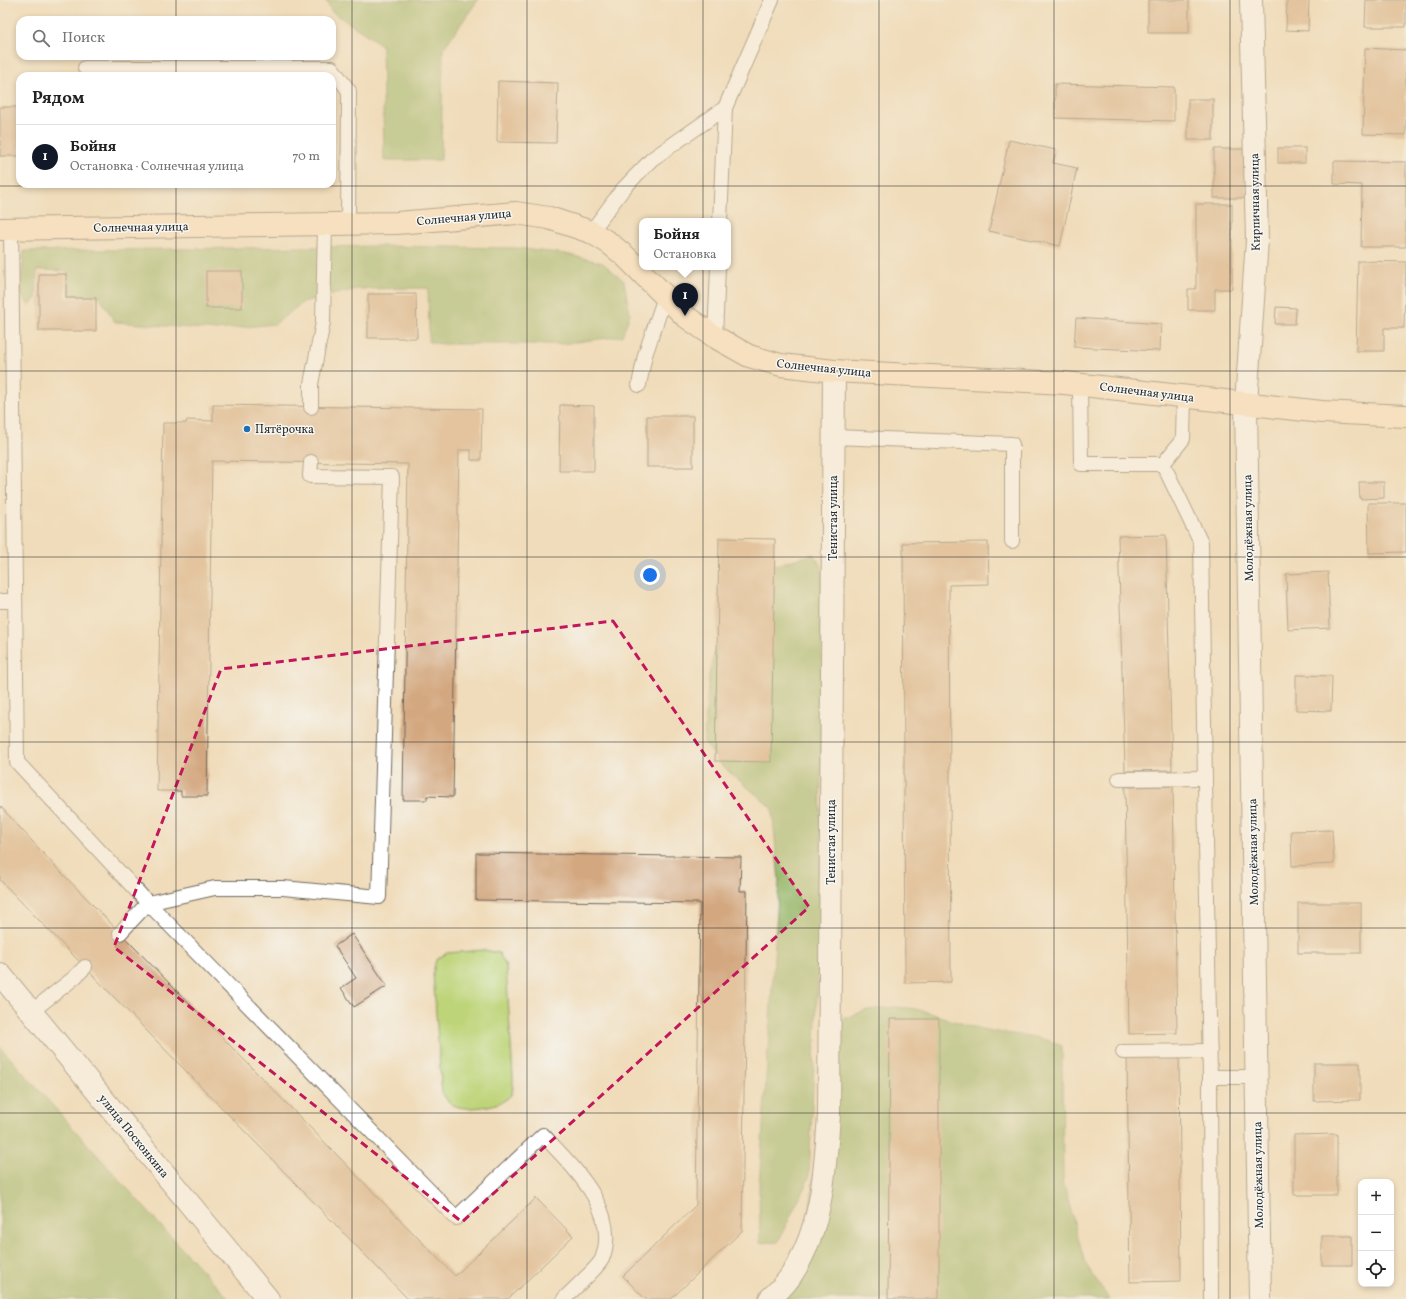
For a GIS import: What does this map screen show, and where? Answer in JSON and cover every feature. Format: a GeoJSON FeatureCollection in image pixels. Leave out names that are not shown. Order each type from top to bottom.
{"type":"FeatureCollection","features":[{"type":"Feature","properties":{"kind":"street","name":"Кирпичная улица"},"geometry":{"type":"LineString","coordinates":[[1246,404],[1257,240],[1251,0]]}},
{"type":"Feature","properties":{"kind":"street","name":"Солнечная улица"},"geometry":{"type":"LineString","coordinates":[[6,229],[397,223],[516,213],[549,218],[591,232],[609,243],[625,256],[686,316],[715,337],[749,356],[780,365],[834,371],[986,378],[1080,385],[1329,412],[1406,416]]}},
{"type":"Feature","properties":{"kind":"street","name":"Тенистая улица"},"geometry":{"type":"LineString","coordinates":[[770,1299],[792,1275],[806,1249],[824,1184],[829,1108],[834,371]]}},
{"type":"Feature","properties":{"kind":"street","name":"Молодёжная улица"},"geometry":{"type":"LineString","coordinates":[[1246,404],[1260,1299]]}},
{"type":"Feature","properties":{"kind":"street","name":"улица Посконкина"},"geometry":{"type":"LineString","coordinates":[[0,974],[268,1299]]}},
{"type":"Feature","properties":{"kind":"lane"},"geometry":{"type":"LineString","coordinates":[[720,218],[725,108],[772,0]]}},
{"type":"Feature","properties":{"kind":"lane"},"geometry":{"type":"LineString","coordinates":[[85,68],[332,68],[335,72]]}},
{"type":"Feature","properties":{"kind":"lane"},"geometry":{"type":"LineString","coordinates":[[336,73],[349,91],[348,224]]}},
{"type":"Feature","properties":{"kind":"lane"},"geometry":{"type":"LineString","coordinates":[[591,232],[624,189],[652,159],[725,108]]}},
{"type":"Feature","properties":{"kind":"lane"},"geometry":{"type":"LineString","coordinates":[[311,407],[311,384],[323,322],[325,224]]}},
{"type":"Feature","properties":{"kind":"lane"},"geometry":{"type":"LineString","coordinates":[[6,229],[15,601],[17,762],[148,903],[456,1218],[543,1135],[571,1166],[597,1199],[603,1215],[606,1241],[602,1260],[564,1299]]}},
{"type":"Feature","properties":{"kind":"lane"},"geometry":{"type":"LineString","coordinates":[[715,337],[718,270]]}},
{"type":"Feature","properties":{"kind":"lane"},"geometry":{"type":"LineString","coordinates":[[639,385],[645,355],[665,297]]}},
{"type":"Feature","properties":{"kind":"lane"},"geometry":{"type":"LineString","coordinates":[[1080,385],[1081,464],[1164,464]]}},
{"type":"Feature","properties":{"kind":"lane"},"geometry":{"type":"LineString","coordinates":[[1164,464],[1183,439],[1184,397]]}},
{"type":"Feature","properties":{"kind":"lane"},"geometry":{"type":"LineString","coordinates":[[834,438],[1012,444],[1012,541]]}},
{"type":"Feature","properties":{"kind":"lane"},"geometry":{"type":"LineString","coordinates":[[120,933],[148,903],[215,888],[283,888],[379,897],[392,478],[310,476],[311,462]]}},
{"type":"Feature","properties":{"kind":"lane"},"geometry":{"type":"LineString","coordinates":[[1164,464],[1201,543],[1210,1051],[1211,1299]]}},
{"type":"Feature","properties":{"kind":"lane"},"geometry":{"type":"LineString","coordinates":[[0,601],[15,601]]}},
{"type":"Feature","properties":{"kind":"lane"},"geometry":{"type":"LineString","coordinates":[[1119,779],[1204,778]]}},
{"type":"Feature","properties":{"kind":"lane"},"geometry":{"type":"LineString","coordinates":[[32,1011],[74,978],[84,967]]}},
{"type":"Feature","properties":{"kind":"lane"},"geometry":{"type":"LineString","coordinates":[[1123,1052],[1210,1051]]}},
{"type":"Feature","properties":{"kind":"lane"},"geometry":{"type":"LineString","coordinates":[[1210,1076],[1256,1076]]}},
{"type":"Feature","properties":{"kind":"highlighted area"},"geometry":{"type":"Polygon","coordinates":[[[613,621],[809,907],[462,1222],[114,947],[221,669],[613,621]]]}},
{"type":"Feature","properties":{"kind":"green space"},"geometry":{"type":"Polygon","coordinates":[[[326,0],[478,0],[443,49],[441,160],[384,160],[382,45],[331,11],[326,0]]]}},
{"type":"Feature","properties":{"kind":"green space"},"geometry":{"type":"Polygon","coordinates":[[[377,246],[517,248],[566,254],[603,263],[624,281],[630,314],[622,336],[562,344],[442,344],[429,342],[428,288],[357,289],[303,302],[275,324],[216,330],[115,322],[99,296],[71,296],[67,271],[37,270],[36,299],[29,305],[20,294],[24,251],[377,246]]]}},
{"type":"Feature","properties":{"kind":"green space"},"geometry":{"type":"Polygon","coordinates":[[[813,554],[822,567],[820,927],[809,1178],[778,1242],[760,1243],[759,1186],[779,881],[772,808],[721,765],[704,742],[709,674],[727,606],[768,567],[813,554]]]}},
{"type":"Feature","properties":{"kind":"green space"},"geometry":{"type":"Polygon","coordinates":[[[484,950],[499,953],[506,966],[513,1077],[512,1093],[509,1097],[496,1104],[465,1108],[452,1104],[442,1094],[433,973],[436,960],[447,953],[484,950]]]}},
{"type":"Feature","properties":{"kind":"green space"},"geometry":{"type":"Polygon","coordinates":[[[896,1007],[920,1010],[975,1027],[1042,1039],[1062,1046],[1063,1181],[1085,1263],[1109,1299],[770,1299],[806,1249],[829,1024],[867,1010],[896,1007]]]}},
{"type":"Feature","properties":{"kind":"green space"},"geometry":{"type":"Polygon","coordinates":[[[0,1047],[171,1237],[229,1299],[0,1299],[0,1047]]]}},
{"type":"Feature","properties":{"kind":"building"},"geometry":{"type":"Polygon","coordinates":[[[1148,0],[1189,0],[1189,33],[1148,33],[1148,0]]]}},
{"type":"Feature","properties":{"kind":"building"},"geometry":{"type":"Polygon","coordinates":[[[1287,0],[1309,0],[1308,31],[1286,30],[1287,0]]]}},
{"type":"Feature","properties":{"kind":"building"},"geometry":{"type":"Polygon","coordinates":[[[1366,0],[1406,0],[1406,27],[1365,27],[1366,0]]]}},
{"type":"Feature","properties":{"kind":"building"},"geometry":{"type":"Polygon","coordinates":[[[1365,48],[1406,50],[1406,135],[1363,134],[1365,48]]]}},
{"type":"Feature","properties":{"kind":"building"},"geometry":{"type":"Polygon","coordinates":[[[498,81],[558,83],[556,143],[497,142],[498,81]]]}},
{"type":"Feature","properties":{"kind":"building"},"geometry":{"type":"Polygon","coordinates":[[[1055,84],[1174,87],[1174,121],[1055,118],[1055,84]]]}},
{"type":"Feature","properties":{"kind":"building"},"geometry":{"type":"Polygon","coordinates":[[[1188,99],[1213,99],[1213,140],[1188,140],[1188,99]]]}},
{"type":"Feature","properties":{"kind":"building"},"geometry":{"type":"Polygon","coordinates":[[[0,107],[16,107],[16,156],[0,156],[0,107]]]}},
{"type":"Feature","properties":{"kind":"building"},"geometry":{"type":"Polygon","coordinates":[[[1009,140],[1056,150],[1053,163],[1077,168],[1060,246],[989,231],[1009,140]]]}},
{"type":"Feature","properties":{"kind":"building"},"geometry":{"type":"Polygon","coordinates":[[[1278,148],[1305,148],[1305,163],[1278,163],[1278,148]]]}},
{"type":"Feature","properties":{"kind":"building"},"geometry":{"type":"Polygon","coordinates":[[[1214,149],[1246,149],[1246,198],[1214,198],[1214,149]]]}},
{"type":"Feature","properties":{"kind":"building"},"geometry":{"type":"Polygon","coordinates":[[[1334,161],[1406,162],[1406,247],[1361,247],[1362,185],[1334,184],[1334,161]]]}},
{"type":"Feature","properties":{"kind":"building"},"geometry":{"type":"Polygon","coordinates":[[[1196,204],[1232,204],[1232,289],[1215,289],[1215,310],[1188,310],[1188,289],[1196,289],[1196,204]]]}},
{"type":"Feature","properties":{"kind":"building"},"geometry":{"type":"Polygon","coordinates":[[[1358,261],[1406,262],[1404,328],[1384,328],[1384,351],[1356,351],[1358,261]]]}},
{"type":"Feature","properties":{"kind":"building"},"geometry":{"type":"Polygon","coordinates":[[[206,271],[242,271],[242,308],[206,308],[206,271]]]}},
{"type":"Feature","properties":{"kind":"building"},"geometry":{"type":"Polygon","coordinates":[[[39,274],[66,274],[66,298],[96,298],[96,331],[39,331],[39,274]]]}},
{"type":"Feature","properties":{"kind":"building"},"geometry":{"type":"Polygon","coordinates":[[[368,294],[416,294],[417,338],[368,338],[368,294]]]}},
{"type":"Feature","properties":{"kind":"building"},"geometry":{"type":"Polygon","coordinates":[[[1276,307],[1296,308],[1295,324],[1275,324],[1276,307]]]}},
{"type":"Feature","properties":{"kind":"building"},"geometry":{"type":"Polygon","coordinates":[[[1076,318],[1161,324],[1160,351],[1074,347],[1076,318]]]}},
{"type":"Feature","properties":{"kind":"building"},"geometry":{"type":"Polygon","coordinates":[[[213,405],[482,409],[481,460],[471,460],[471,450],[459,450],[453,797],[427,796],[427,800],[403,800],[408,464],[212,461],[207,796],[181,796],[181,791],[157,791],[163,423],[186,423],[187,420],[213,421],[213,405]]]}},
{"type":"Feature","properties":{"kind":"building"},"geometry":{"type":"Polygon","coordinates":[[[560,405],[594,406],[594,471],[559,471],[560,405]]]}},
{"type":"Feature","properties":{"kind":"building"},"geometry":{"type":"Polygon","coordinates":[[[647,416],[693,416],[693,467],[647,467],[647,416]]]}},
{"type":"Feature","properties":{"kind":"building"},"geometry":{"type":"Polygon","coordinates":[[[1359,482],[1384,482],[1384,498],[1360,499],[1359,482]]]}},
{"type":"Feature","properties":{"kind":"building"},"geometry":{"type":"Polygon","coordinates":[[[1368,503],[1406,503],[1406,552],[1369,553],[1368,503]]]}},
{"type":"Feature","properties":{"kind":"building"},"geometry":{"type":"Polygon","coordinates":[[[1166,535],[1172,770],[1125,771],[1118,536],[1166,535]]]}},
{"type":"Feature","properties":{"kind":"building"},"geometry":{"type":"Polygon","coordinates":[[[719,538],[775,539],[771,762],[715,761],[719,538]]]}},
{"type":"Feature","properties":{"kind":"building"},"geometry":{"type":"Polygon","coordinates":[[[988,542],[989,584],[949,585],[951,982],[905,983],[903,543],[988,542]]]}},
{"type":"Feature","properties":{"kind":"building"},"geometry":{"type":"Polygon","coordinates":[[[1328,572],[1330,628],[1288,630],[1286,574],[1328,572]]]}},
{"type":"Feature","properties":{"kind":"building"},"geometry":{"type":"Polygon","coordinates":[[[1296,675],[1332,676],[1331,711],[1296,710],[1296,675]]]}},
{"type":"Feature","properties":{"kind":"building"},"geometry":{"type":"Polygon","coordinates":[[[1173,786],[1177,1033],[1129,1034],[1125,787],[1173,786]]]}},
{"type":"Feature","properties":{"kind":"building"},"geometry":{"type":"Polygon","coordinates":[[[0,806],[53,864],[455,1276],[536,1198],[573,1236],[508,1299],[408,1299],[0,880],[0,806]]]}},
{"type":"Feature","properties":{"kind":"building"},"geometry":{"type":"Polygon","coordinates":[[[1332,830],[1334,864],[1292,866],[1291,831],[1332,830]]]}},
{"type":"Feature","properties":{"kind":"building"},"geometry":{"type":"Polygon","coordinates":[[[476,853],[741,857],[740,891],[747,891],[742,1231],[671,1299],[645,1299],[623,1276],[696,1205],[700,903],[476,900],[476,853]]]}},
{"type":"Feature","properties":{"kind":"building"},"geometry":{"type":"Polygon","coordinates":[[[1298,903],[1361,903],[1361,953],[1298,953],[1298,903]]]}},
{"type":"Feature","properties":{"kind":"building"},"geometry":{"type":"Polygon","coordinates":[[[352,934],[387,986],[354,1007],[341,988],[356,978],[335,946],[352,934]]]}},
{"type":"Feature","properties":{"kind":"building"},"geometry":{"type":"Polygon","coordinates":[[[890,1019],[939,1019],[939,1299],[888,1299],[890,1019]]]}},
{"type":"Feature","properties":{"kind":"building"},"geometry":{"type":"Polygon","coordinates":[[[1179,1054],[1181,1281],[1130,1282],[1127,1055],[1179,1054]]]}},
{"type":"Feature","properties":{"kind":"building"},"geometry":{"type":"Polygon","coordinates":[[[1314,1063],[1360,1063],[1360,1100],[1314,1101],[1314,1063]]]}},
{"type":"Feature","properties":{"kind":"building"},"geometry":{"type":"Polygon","coordinates":[[[1337,1134],[1337,1195],[1294,1195],[1294,1135],[1337,1134]]]}},
{"type":"Feature","properties":{"kind":"building"},"geometry":{"type":"Polygon","coordinates":[[[1322,1236],[1352,1236],[1352,1265],[1322,1265],[1322,1236]]]}},
{"type":"Feature","properties":{"kind":"place","name":"Бойня"},"geometry":{"type":"Point","coordinates":[685,316]}},
{"type":"Feature","properties":{"kind":"place","name":"Пятёрочка"},"geometry":{"type":"Point","coordinates":[247,429]}}]}
